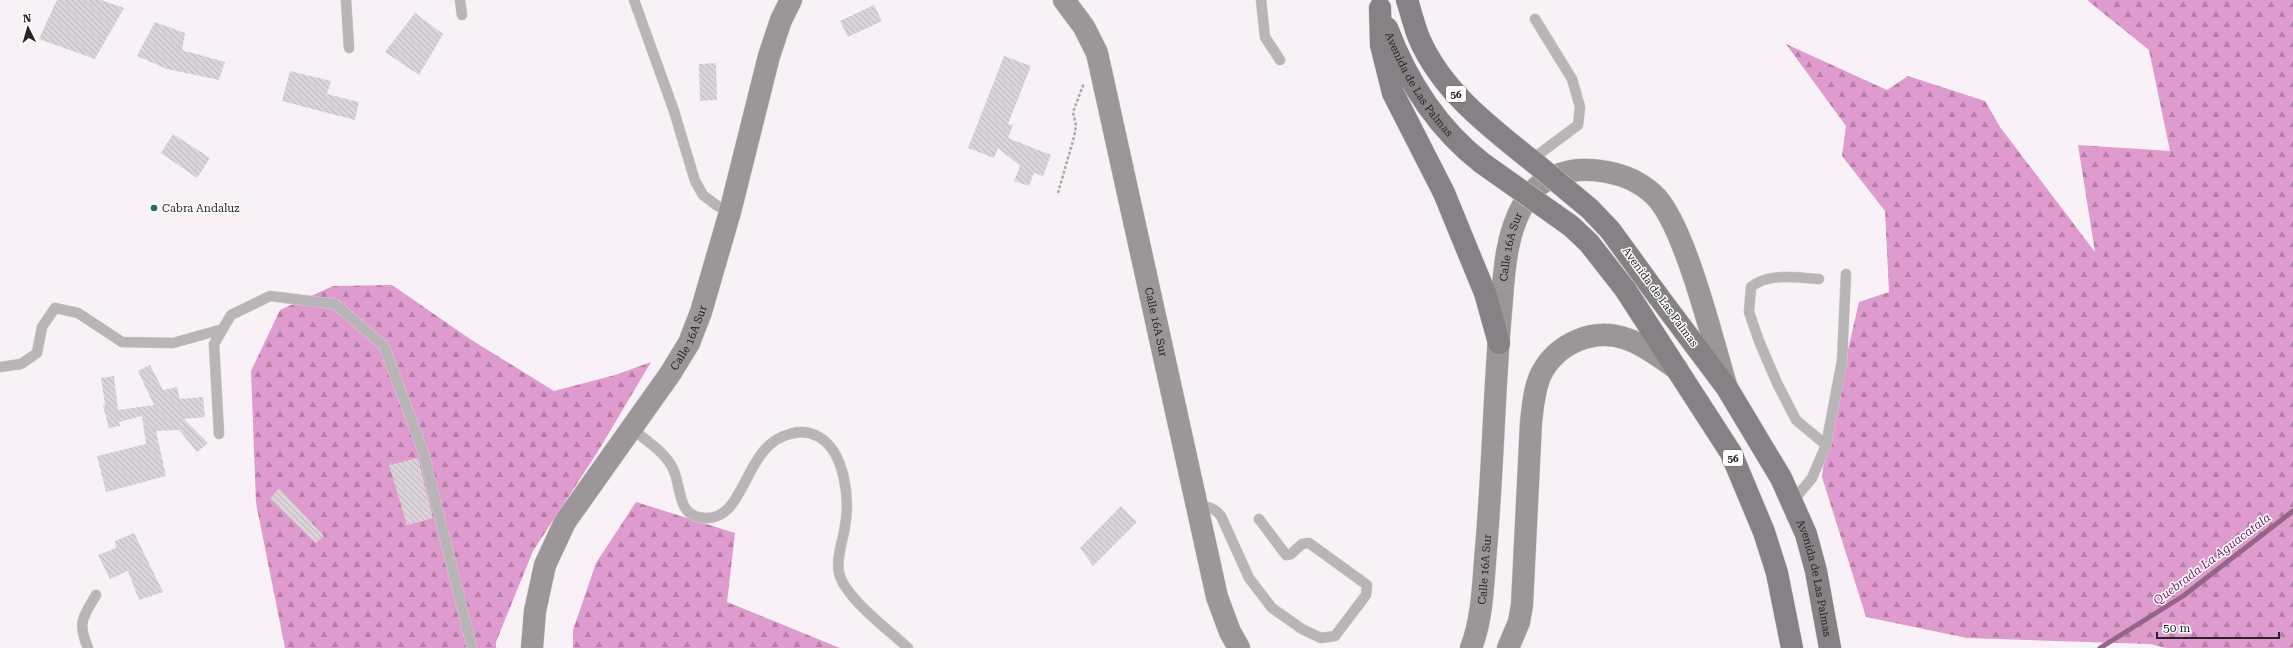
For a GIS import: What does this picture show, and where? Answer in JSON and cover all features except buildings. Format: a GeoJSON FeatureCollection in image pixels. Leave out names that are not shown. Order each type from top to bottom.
{"type":"FeatureCollection","features":[{"type":"Feature","properties":{"kind":"main road","name":"Calle 16A Sur"},"geometry":{"type":"LineString","coordinates":[[532,648],[535,611],[545,565],[565,522],[670,374],[689,343],[701,312],[730,212],[769,56],[781,20],[791,0]]}},
{"type":"Feature","properties":{"kind":"main road","name":"Calle 16A Sur"},"geometry":{"type":"LineString","coordinates":[[1064,0],[1084,27],[1097,53],[1217,597],[1230,632],[1239,648]]}},
{"type":"Feature","properties":{"kind":"main road","name":"Avenida de Las Palmas"},"geometry":{"type":"LineString","coordinates":[[1407,0],[1420,38],[1452,89],[1484,124],[1572,193],[1610,230],[1727,388],[1781,478],[1806,534],[1816,571],[1830,648]]}},
{"type":"Feature","properties":{"kind":"main road","name":"Avenida de Las Palmas"},"geometry":{"type":"LineString","coordinates":[[1379,4],[1394,47],[1428,109],[1447,131],[1482,163],[1571,226],[1589,243],[1625,289],[1731,453],[1764,532],[1777,573],[1792,648]]}},
{"type":"Feature","properties":{"kind":"main road"},"geometry":{"type":"LineString","coordinates":[[1379,4],[1381,45],[1393,93],[1444,193],[1485,293],[1498,343]]}},
{"type":"Feature","properties":{"kind":"main road","name":"Calle 16A Sur"},"geometry":{"type":"LineString","coordinates":[[1470,648],[1479,621],[1483,583],[1498,343],[1509,237],[1524,202],[1546,180],[1562,172],[1573,169],[1604,171],[1622,175],[1638,182],[1655,195],[1667,211],[1690,267],[1727,388]]}},
{"type":"Feature","properties":{"kind":"main road"},"geometry":{"type":"LineString","coordinates":[[1508,648],[1519,622],[1522,606],[1530,422],[1535,393],[1541,374],[1549,361],[1557,353],[1579,339],[1608,335],[1627,339],[1677,369]]}},
{"type":"Feature","properties":{"kind":"lane"},"geometry":{"type":"LineString","coordinates":[[346,0],[349,48]]}},
{"type":"Feature","properties":{"kind":"lane"},"geometry":{"type":"LineString","coordinates":[[460,0],[462,15]]}},
{"type":"Feature","properties":{"kind":"lane"},"geometry":{"type":"LineString","coordinates":[[634,0],[674,112],[695,181],[703,195],[716,205],[730,212]]}},
{"type":"Feature","properties":{"kind":"lane"},"geometry":{"type":"LineString","coordinates":[[1261,0],[1265,37],[1280,60]]}},
{"type":"Feature","properties":{"kind":"lane"},"geometry":{"type":"LineString","coordinates":[[1533,162],[1578,125],[1580,107],[1572,79],[1535,19]]}},
{"type":"Feature","properties":{"kind":"lane"},"geometry":{"type":"LineString","coordinates":[[1792,502],[1812,478],[1826,445],[1842,361],[1846,274]]}},
{"type":"Feature","properties":{"kind":"lane"},"geometry":{"type":"LineString","coordinates":[[1819,279],[1775,278],[1760,280],[1751,287],[1749,312],[1758,341],[1796,420],[1826,445]]}},
{"type":"Feature","properties":{"kind":"lane"},"geometry":{"type":"LineString","coordinates":[[219,434],[214,344],[231,315],[270,296],[335,304],[384,346],[423,451],[472,648]]}},
{"type":"Feature","properties":{"kind":"lane"},"geometry":{"type":"LineString","coordinates":[[0,367],[21,364],[37,353],[42,327],[55,308],[78,313],[122,342],[173,343],[223,328]]}},
{"type":"Feature","properties":{"kind":"lane"},"geometry":{"type":"LineString","coordinates":[[631,428],[672,465],[677,478],[681,501],[686,510],[694,516],[704,518],[715,518],[726,513],[735,502],[761,452],[772,442],[785,435],[796,432],[808,433],[819,437],[829,446],[837,458],[846,494],[846,514],[839,559],[839,574],[845,587],[855,599],[908,648]]}},
{"type":"Feature","properties":{"kind":"lane"},"geometry":{"type":"LineString","coordinates":[[1198,507],[1207,506],[1215,509],[1221,516],[1249,578],[1272,608],[1302,629],[1321,638],[1335,636],[1366,595],[1367,585],[1309,543],[1302,544],[1292,554],[1286,555],[1259,519]]}},
{"type":"Feature","properties":{"kind":"lane"},"geometry":{"type":"LineString","coordinates":[[88,648],[83,636],[82,619],[96,595]]}},
{"type":"Feature","properties":{"kind":"path"},"geometry":{"type":"LineString","coordinates":[[1058,193],[1074,137],[1076,126],[1073,112],[1085,80]]}},
{"type":"Feature","properties":{"kind":"green space"},"geometry":{"type":"Polygon","coordinates":[[[2087,0],[2293,0],[2293,648],[2166,648],[2150,644],[1967,638],[1866,617],[1822,477],[1826,445],[1859,302],[1889,292],[1885,211],[1842,156],[1846,126],[1786,44],[1887,90],[1908,76],[1985,101],[2000,127],[2095,252],[2078,145],[2170,151],[2149,50],[2087,0]]]}},
{"type":"Feature","properties":{"kind":"green space"},"geometry":{"type":"Polygon","coordinates":[[[392,285],[470,339],[554,391],[615,375],[651,362],[597,453],[533,551],[496,642],[496,648],[285,648],[256,503],[251,371],[280,310],[333,286],[392,285]]]}},
{"type":"Feature","properties":{"kind":"green space"},"geometry":{"type":"Polygon","coordinates":[[[636,502],[735,533],[727,602],[840,648],[573,648],[573,630],[596,563],[636,502]]]}},
{"type":"Feature","properties":{"kind":"waterway","name":"Quebrada La Aguacatala"},"geometry":{"type":"LineString","coordinates":[[2100,648],[2183,596],[2293,511]]}},
{"type":"Feature","properties":{"kind":"place","name":"Cabra Andaluz"},"geometry":{"type":"Point","coordinates":[154,208]}}]}
